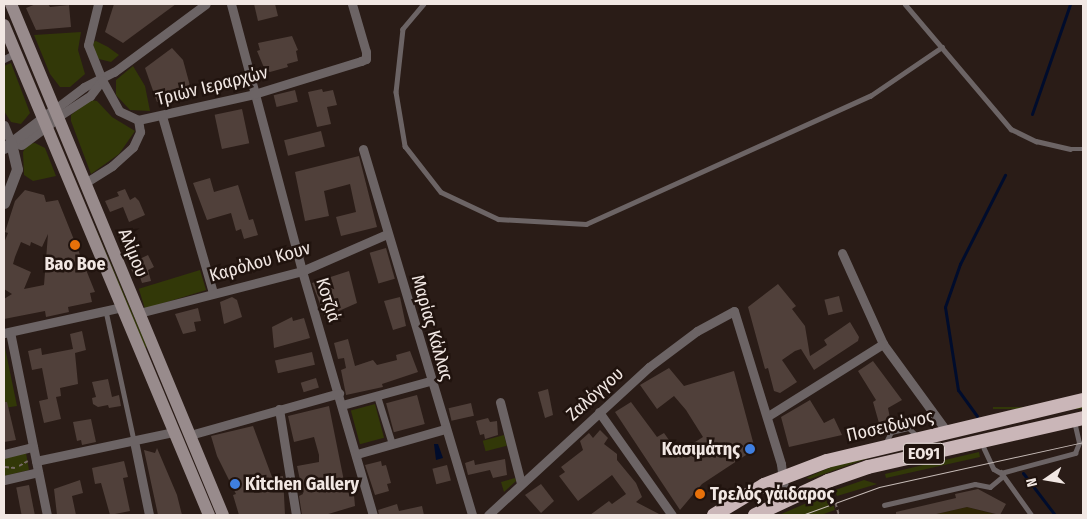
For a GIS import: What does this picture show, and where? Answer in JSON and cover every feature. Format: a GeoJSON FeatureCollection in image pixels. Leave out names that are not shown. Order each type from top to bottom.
{"type":"FeatureCollection","features":[{"type":"Feature","properties":{"kind":"highway","name":"Ποσειδώνος"},"geometry":{"type":"LineString","coordinates":[[714,515],[784,477],[827,461],[883,446],[1083,400]]}},
{"type":"Feature","properties":{"kind":"highway","name":"Ποσειδώνος"},"geometry":{"type":"LineString","coordinates":[[755,515],[868,467],[1079,419]]}},
{"type":"Feature","properties":{"kind":"main road","name":"Αλίμου"},"geometry":{"type":"LineString","coordinates":[[11,4],[223,515]]}},
{"type":"Feature","properties":{"kind":"main road","name":"Αλίμου"},"geometry":{"type":"LineString","coordinates":[[4,25],[10,45],[209,515]]}},
{"type":"Feature","properties":{"kind":"street","name":"Τριών Ιεραρχών"},"geometry":{"type":"LineString","coordinates":[[98,4],[88,45],[102,80],[119,111],[138,120],[254,94],[366,59],[352,4]]}},
{"type":"Feature","properties":{"kind":"street"},"geometry":{"type":"LineString","coordinates":[[8,145],[44,122],[84,87],[102,80],[206,4]]}},
{"type":"Feature","properties":{"kind":"street","name":"Κοτζιά"},"geometry":{"type":"LineString","coordinates":[[231,4],[302,270],[357,454],[373,515]]}},
{"type":"Feature","properties":{"kind":"street"},"geometry":{"type":"LineString","coordinates":[[4,59],[10,45]]}},
{"type":"Feature","properties":{"kind":"street"},"geometry":{"type":"LineString","coordinates":[[57,112],[90,96],[102,80]]}},
{"type":"Feature","properties":{"kind":"street"},"geometry":{"type":"LineString","coordinates":[[162,116],[213,293]]}},
{"type":"Feature","properties":{"kind":"street"},"geometry":{"type":"LineString","coordinates":[[85,183],[112,166],[133,147],[140,132],[138,120]]}},
{"type":"Feature","properties":{"kind":"street"},"geometry":{"type":"LineString","coordinates":[[4,202],[17,169],[16,154],[22,143],[44,122]]}},
{"type":"Feature","properties":{"kind":"street"},"geometry":{"type":"LineString","coordinates":[[4,126],[8,145],[16,154]]}},
{"type":"Feature","properties":{"kind":"street","name":"Μαρίας Κάλλας"},"geometry":{"type":"LineString","coordinates":[[363,149],[430,381],[472,515]]}},
{"type":"Feature","properties":{"kind":"street","name":"Καρόλου Κουν"},"geometry":{"type":"LineString","coordinates":[[139,313],[302,270],[387,234]]}},
{"type":"Feature","properties":{"kind":"street"},"geometry":{"type":"LineString","coordinates":[[842,253],[883,344],[948,432]]}},
{"type":"Feature","properties":{"kind":"street"},"geometry":{"type":"LineString","coordinates":[[47,515],[34,447],[7,332],[122,307]]}},
{"type":"Feature","properties":{"kind":"street","name":"Ζαλόγγου"},"geometry":{"type":"LineString","coordinates":[[488,515],[649,367],[697,330],[734,310],[768,416]]}},
{"type":"Feature","properties":{"kind":"street"},"geometry":{"type":"LineString","coordinates":[[770,507],[783,492],[784,477],[768,416],[883,344]]}},
{"type":"Feature","properties":{"kind":"street"},"geometry":{"type":"LineString","coordinates":[[342,405],[430,381]]}},
{"type":"Feature","properties":{"kind":"street"},"geometry":{"type":"LineString","coordinates":[[190,435],[339,393]]}},
{"type":"Feature","properties":{"kind":"street"},"geometry":{"type":"LineString","coordinates":[[377,396],[392,444]]}},
{"type":"Feature","properties":{"kind":"street"},"geometry":{"type":"LineString","coordinates":[[500,402],[521,483]]}},
{"type":"Feature","properties":{"kind":"street"},"geometry":{"type":"LineString","coordinates":[[279,409],[296,515]]}},
{"type":"Feature","properties":{"kind":"street"},"geometry":{"type":"LineString","coordinates":[[600,412],[672,515]]}},
{"type":"Feature","properties":{"kind":"street"},"geometry":{"type":"LineString","coordinates":[[357,454],[445,429]]}},
{"type":"Feature","properties":{"kind":"street"},"geometry":{"type":"LineString","coordinates":[[36,460],[174,432]]}},
{"type":"Feature","properties":{"kind":"street"},"geometry":{"type":"LineString","coordinates":[[134,441],[149,515]]}},
{"type":"Feature","properties":{"kind":"street"},"geometry":{"type":"LineString","coordinates":[[4,454],[34,447]]}},
{"type":"Feature","properties":{"kind":"street"},"geometry":{"type":"LineString","coordinates":[[4,480],[38,472]]}},
{"type":"Feature","properties":{"kind":"lane"},"geometry":{"type":"LineString","coordinates":[[424,4],[403,29],[396,92],[405,146],[441,192],[498,219],[586,224],[870,96],[942,47]]}},
{"type":"Feature","properties":{"kind":"lane"},"geometry":{"type":"LineString","coordinates":[[905,4],[1011,129],[1036,141],[1070,149],[1083,149]]}},
{"type":"Feature","properties":{"kind":"lane"},"geometry":{"type":"LineString","coordinates":[[106,311],[134,441]]}},
{"type":"Feature","properties":{"kind":"lane"},"geometry":{"type":"LineString","coordinates":[[884,505],[975,484],[990,487],[1008,468],[1074,453],[1079,443],[1079,419]]}},
{"type":"Feature","properties":{"kind":"lane"},"geometry":{"type":"LineString","coordinates":[[984,448],[994,469],[1001,475],[1031,515]]}},
{"type":"Feature","properties":{"kind":"path"},"geometry":{"type":"LineString","coordinates":[[4,467],[16,468],[36,460]]}},
{"type":"Feature","properties":{"kind":"path"},"geometry":{"type":"LineString","coordinates":[[832,490],[839,515]]}},
{"type":"Feature","properties":{"kind":"green space"},"geometry":{"type":"Polygon","coordinates":[[[81,32],[78,50],[85,74],[70,87],[60,87],[50,74],[34,35],[81,32]]]}},
{"type":"Feature","properties":{"kind":"green space"},"geometry":{"type":"Polygon","coordinates":[[[96,41],[119,55],[111,62],[99,59],[94,51],[93,42],[96,41]]]}},
{"type":"Feature","properties":{"kind":"green space"},"geometry":{"type":"Polygon","coordinates":[[[11,63],[30,113],[21,124],[11,122],[4,111],[4,66],[11,63]]]}},
{"type":"Feature","properties":{"kind":"green space"},"geometry":{"type":"Polygon","coordinates":[[[133,66],[145,86],[150,111],[130,110],[116,95],[116,80],[133,66]]]}},
{"type":"Feature","properties":{"kind":"green space"},"geometry":{"type":"Polygon","coordinates":[[[90,100],[97,101],[112,117],[135,131],[119,154],[91,174],[71,121],[71,115],[90,100]]]}},
{"type":"Feature","properties":{"kind":"green space"},"geometry":{"type":"Polygon","coordinates":[[[35,143],[45,148],[56,176],[33,181],[24,175],[23,152],[28,144],[35,143]]]}},
{"type":"Feature","properties":{"kind":"green space"},"geometry":{"type":"Polygon","coordinates":[[[92,220],[147,347],[145,348],[92,220]]]}},
{"type":"Feature","properties":{"kind":"green space"},"geometry":{"type":"Polygon","coordinates":[[[200,270],[206,290],[145,309],[139,289],[200,270]]]}},
{"type":"Feature","properties":{"kind":"green space"},"geometry":{"type":"Polygon","coordinates":[[[4,343],[17,406],[4,408],[4,343]]]}},
{"type":"Feature","properties":{"kind":"green space"},"geometry":{"type":"Polygon","coordinates":[[[375,404],[384,438],[360,444],[351,410],[375,404]]]}},
{"type":"Feature","properties":{"kind":"green space"},"geometry":{"type":"Polygon","coordinates":[[[993,407],[1083,407],[1083,409],[993,409],[993,407]]]}},
{"type":"Feature","properties":{"kind":"green space"},"geometry":{"type":"Polygon","coordinates":[[[504,435],[507,446],[486,451],[483,441],[504,435]]]}},
{"type":"Feature","properties":{"kind":"green space"},"geometry":{"type":"Polygon","coordinates":[[[979,452],[980,457],[886,478],[885,474],[979,452]]]}},
{"type":"Feature","properties":{"kind":"green space"},"geometry":{"type":"Polygon","coordinates":[[[26,453],[29,470],[4,476],[4,458],[26,453]]]}},
{"type":"Feature","properties":{"kind":"green space"},"geometry":{"type":"Polygon","coordinates":[[[874,456],[810,479],[806,478],[833,466],[874,456]]]}},
{"type":"Feature","properties":{"kind":"green space"},"geometry":{"type":"Polygon","coordinates":[[[515,478],[516,481],[504,492],[501,482],[515,478]]]}},
{"type":"Feature","properties":{"kind":"green space"},"geometry":{"type":"Polygon","coordinates":[[[864,480],[877,484],[837,496],[835,490],[864,480]]]}},
{"type":"Feature","properties":{"kind":"green space"},"geometry":{"type":"Polygon","coordinates":[[[830,493],[835,510],[821,515],[779,515],[830,493]]]}},
{"type":"Feature","properties":{"kind":"sand"},"geometry":{"type":"Polygon","coordinates":[[[967,507],[998,515],[932,515],[967,507]]]}},
{"type":"Feature","properties":{"kind":"water"},"geometry":{"type":"Polygon","coordinates":[[[434,444],[438,444],[443,458],[436,460],[434,444]]]}},
{"type":"Feature","properties":{"kind":"building"},"geometry":{"type":"Polygon","coordinates":[[[36,4],[48,4],[50,7],[69,5],[71,27],[36,30],[26,8],[36,4]]]}},
{"type":"Feature","properties":{"kind":"building"},"geometry":{"type":"Polygon","coordinates":[[[114,4],[176,4],[123,43],[105,32],[114,4]]]}},
{"type":"Feature","properties":{"kind":"building"},"geometry":{"type":"Polygon","coordinates":[[[254,4],[275,4],[278,16],[258,21],[254,4]]]}},
{"type":"Feature","properties":{"kind":"building"},"geometry":{"type":"Polygon","coordinates":[[[292,36],[298,50],[296,51],[298,61],[287,64],[288,67],[270,72],[265,70],[257,51],[260,50],[258,43],[292,36]]]}},
{"type":"Feature","properties":{"kind":"building"},"geometry":{"type":"Polygon","coordinates":[[[172,48],[183,60],[192,93],[157,102],[145,68],[172,48]]]}},
{"type":"Feature","properties":{"kind":"building"},"geometry":{"type":"Polygon","coordinates":[[[322,89],[323,92],[333,90],[337,105],[327,107],[331,124],[317,127],[308,92],[322,89]]]}},
{"type":"Feature","properties":{"kind":"building"},"geometry":{"type":"Polygon","coordinates":[[[295,90],[298,102],[277,107],[274,95],[295,90]]]}},
{"type":"Feature","properties":{"kind":"building"},"geometry":{"type":"Polygon","coordinates":[[[242,109],[249,143],[222,149],[215,115],[242,109]]]}},
{"type":"Feature","properties":{"kind":"building"},"geometry":{"type":"Polygon","coordinates":[[[321,131],[325,147],[288,156],[284,140],[321,131]]]}},
{"type":"Feature","properties":{"kind":"building"},"geometry":{"type":"Polygon","coordinates":[[[359,156],[377,227],[341,236],[336,217],[356,212],[350,184],[324,191],[329,216],[305,221],[295,172],[359,156]]]}},
{"type":"Feature","properties":{"kind":"building"},"geometry":{"type":"Polygon","coordinates":[[[210,178],[214,192],[238,185],[249,220],[253,219],[258,235],[244,239],[241,229],[236,231],[231,213],[207,220],[193,183],[210,178]]]}},
{"type":"Feature","properties":{"kind":"building"},"geometry":{"type":"Polygon","coordinates":[[[125,189],[130,200],[135,197],[139,201],[145,215],[129,222],[123,207],[110,212],[105,201],[119,196],[117,192],[125,189]]]}},
{"type":"Feature","properties":{"kind":"building"},"geometry":{"type":"Polygon","coordinates":[[[25,190],[44,195],[46,202],[58,200],[95,292],[90,293],[92,302],[68,307],[69,312],[46,317],[45,311],[4,319],[4,299],[12,294],[4,289],[4,243],[8,233],[5,232],[15,201],[25,190]],[[48,234],[42,247],[31,242],[30,246],[21,242],[13,264],[31,272],[24,289],[44,285],[48,234]]]}},
{"type":"Feature","properties":{"kind":"building"},"geometry":{"type":"Polygon","coordinates":[[[386,248],[395,279],[378,283],[370,253],[386,248]]]}},
{"type":"Feature","properties":{"kind":"building"},"geometry":{"type":"Polygon","coordinates":[[[148,255],[154,267],[148,270],[151,281],[142,283],[139,274],[134,276],[129,264],[148,255]]]}},
{"type":"Feature","properties":{"kind":"building"},"geometry":{"type":"Polygon","coordinates":[[[349,271],[357,303],[325,317],[312,283],[349,271]]]}},
{"type":"Feature","properties":{"kind":"building"},"geometry":{"type":"Polygon","coordinates":[[[778,284],[796,306],[792,309],[805,326],[810,356],[827,345],[824,340],[850,322],[859,337],[858,341],[814,370],[801,349],[782,360],[797,382],[780,393],[774,391],[768,368],[765,369],[748,307],[778,284]]]}},
{"type":"Feature","properties":{"kind":"building"},"geometry":{"type":"Polygon","coordinates":[[[839,296],[843,312],[828,315],[824,300],[839,296]]]}},
{"type":"Feature","properties":{"kind":"building"},"geometry":{"type":"Polygon","coordinates":[[[232,297],[237,300],[242,317],[224,324],[220,302],[232,297]]]}},
{"type":"Feature","properties":{"kind":"building"},"geometry":{"type":"Polygon","coordinates":[[[400,297],[406,326],[393,330],[384,301],[400,297]]]}},
{"type":"Feature","properties":{"kind":"building"},"geometry":{"type":"Polygon","coordinates":[[[198,308],[201,321],[194,322],[196,331],[183,334],[175,314],[198,308]]]}},
{"type":"Feature","properties":{"kind":"building"},"geometry":{"type":"Polygon","coordinates":[[[292,317],[293,321],[304,318],[310,338],[274,348],[272,327],[292,317]]]}},
{"type":"Feature","properties":{"kind":"building"},"geometry":{"type":"Polygon","coordinates":[[[82,331],[86,350],[75,353],[78,384],[60,388],[61,396],[56,397],[61,419],[44,423],[39,401],[48,399],[42,368],[32,370],[28,351],[41,348],[42,355],[73,349],[70,334],[82,331]]]}},
{"type":"Feature","properties":{"kind":"building"},"geometry":{"type":"Polygon","coordinates":[[[348,339],[355,366],[373,360],[377,365],[397,360],[396,355],[410,351],[418,372],[382,384],[383,387],[346,395],[341,370],[346,368],[344,358],[338,359],[334,343],[348,339]]]}},
{"type":"Feature","properties":{"kind":"building"},"geometry":{"type":"Polygon","coordinates":[[[312,352],[315,365],[278,373],[275,361],[312,352]]]}},
{"type":"Feature","properties":{"kind":"building"},"geometry":{"type":"Polygon","coordinates":[[[873,361],[902,400],[888,408],[892,428],[881,430],[873,402],[876,400],[858,371],[873,361]]]}},
{"type":"Feature","properties":{"kind":"building"},"geometry":{"type":"Polygon","coordinates":[[[669,368],[684,386],[734,371],[756,453],[746,455],[702,484],[680,510],[615,412],[631,402],[657,437],[664,433],[681,457],[691,450],[692,444],[703,437],[686,410],[674,396],[657,409],[640,385],[669,368]]]}},
{"type":"Feature","properties":{"kind":"building"},"geometry":{"type":"Polygon","coordinates":[[[316,378],[319,388],[304,392],[301,383],[316,378]]]}},
{"type":"Feature","properties":{"kind":"building"},"geometry":{"type":"Polygon","coordinates":[[[108,379],[112,397],[119,395],[121,406],[109,408],[108,405],[98,407],[93,404],[92,398],[96,397],[92,382],[108,379]]]}},
{"type":"Feature","properties":{"kind":"building"},"geometry":{"type":"Polygon","coordinates":[[[548,389],[553,415],[545,418],[538,392],[548,389]]]}},
{"type":"Feature","properties":{"kind":"building"},"geometry":{"type":"Polygon","coordinates":[[[417,395],[425,424],[394,432],[386,403],[417,395]]]}},
{"type":"Feature","properties":{"kind":"building"},"geometry":{"type":"Polygon","coordinates":[[[810,400],[824,423],[834,418],[842,435],[789,447],[781,417],[810,400]]]}},
{"type":"Feature","properties":{"kind":"building"},"geometry":{"type":"Polygon","coordinates":[[[4,402],[7,402],[16,440],[4,442],[4,402]]]}},
{"type":"Feature","properties":{"kind":"building"},"geometry":{"type":"Polygon","coordinates":[[[471,403],[474,416],[452,421],[449,408],[471,403]]]}},
{"type":"Feature","properties":{"kind":"building"},"geometry":{"type":"Polygon","coordinates":[[[329,406],[345,486],[353,484],[355,506],[325,515],[302,515],[299,496],[303,494],[297,466],[319,462],[319,455],[314,437],[294,442],[288,416],[329,406]]]}},
{"type":"Feature","properties":{"kind":"building"},"geometry":{"type":"Polygon","coordinates":[[[488,418],[490,422],[497,421],[498,435],[485,439],[484,434],[480,435],[476,421],[488,418]]]}},
{"type":"Feature","properties":{"kind":"building"},"geometry":{"type":"Polygon","coordinates":[[[91,419],[96,442],[82,445],[81,440],[77,441],[73,422],[91,419]]]}},
{"type":"Feature","properties":{"kind":"building"},"geometry":{"type":"Polygon","coordinates":[[[253,426],[272,477],[283,476],[285,515],[239,515],[233,495],[236,494],[217,456],[211,436],[253,426]]]}},
{"type":"Feature","properties":{"kind":"building"},"geometry":{"type":"Polygon","coordinates":[[[600,430],[608,438],[604,444],[617,454],[617,460],[636,483],[642,497],[636,502],[661,515],[590,515],[609,501],[612,504],[626,494],[612,475],[578,501],[559,476],[565,472],[561,467],[583,450],[580,441],[589,433],[593,438],[600,430]]]}},
{"type":"Feature","properties":{"kind":"building"},"geometry":{"type":"Polygon","coordinates":[[[157,448],[177,495],[182,515],[158,515],[144,450],[155,453],[157,448]]]}},
{"type":"Feature","properties":{"kind":"building"},"geometry":{"type":"Polygon","coordinates":[[[505,459],[507,475],[493,478],[490,470],[468,475],[465,463],[474,460],[475,465],[505,459]]]}},
{"type":"Feature","properties":{"kind":"building"},"geometry":{"type":"Polygon","coordinates":[[[124,461],[128,477],[123,478],[130,511],[110,515],[101,483],[95,484],[92,468],[124,461]]]}},
{"type":"Feature","properties":{"kind":"building"},"geometry":{"type":"Polygon","coordinates":[[[381,461],[382,466],[386,465],[391,483],[387,484],[389,491],[375,495],[365,465],[381,461]]]}},
{"type":"Feature","properties":{"kind":"building"},"geometry":{"type":"Polygon","coordinates":[[[447,465],[451,481],[436,484],[432,469],[447,465]]]}},
{"type":"Feature","properties":{"kind":"building"},"geometry":{"type":"Polygon","coordinates":[[[80,480],[83,493],[72,496],[76,515],[57,515],[54,489],[80,480]]]}},
{"type":"Feature","properties":{"kind":"building"},"geometry":{"type":"Polygon","coordinates":[[[541,484],[554,501],[541,513],[525,495],[541,484]]]}},
{"type":"Feature","properties":{"kind":"building"},"geometry":{"type":"Polygon","coordinates":[[[29,485],[35,515],[22,515],[16,487],[29,485]]]}},
{"type":"Feature","properties":{"kind":"building"},"geometry":{"type":"Polygon","coordinates":[[[978,489],[1006,504],[1000,515],[967,507],[932,515],[896,515],[896,512],[956,498],[955,494],[978,489]]]}},
{"type":"Feature","properties":{"kind":"building"},"geometry":{"type":"Polygon","coordinates":[[[397,504],[399,511],[422,506],[424,515],[379,515],[378,510],[397,504]]]}},
{"type":"Feature","properties":{"kind":"waterway"},"geometry":{"type":"LineString","coordinates":[[1032,114],[1070,4]]}},
{"type":"Feature","properties":{"kind":"waterway"},"geometry":{"type":"LineString","coordinates":[[977,416],[958,390],[945,307],[960,264],[1005,175]]}},
{"type":"Feature","properties":{"kind":"waterway"},"geometry":{"type":"LineString","coordinates":[[1023,473],[1055,515]]}},
{"type":"Feature","properties":{"kind":"tram line"},"geometry":{"type":"LineString","coordinates":[[802,515],[879,487],[1083,442]]}},
{"type":"Feature","properties":{"kind":"place","name":"Bao Boe"},"geometry":{"type":"Point","coordinates":[75,245]}},
{"type":"Feature","properties":{"kind":"place","name":"Κασιμάτης"},"geometry":{"type":"Point","coordinates":[750,449]}},
{"type":"Feature","properties":{"kind":"place","name":"Kitchen Gallery"},"geometry":{"type":"Point","coordinates":[235,484]}},
{"type":"Feature","properties":{"kind":"place","name":"Τρελός γάιδαρος"},"geometry":{"type":"Point","coordinates":[700,494]}}]}
